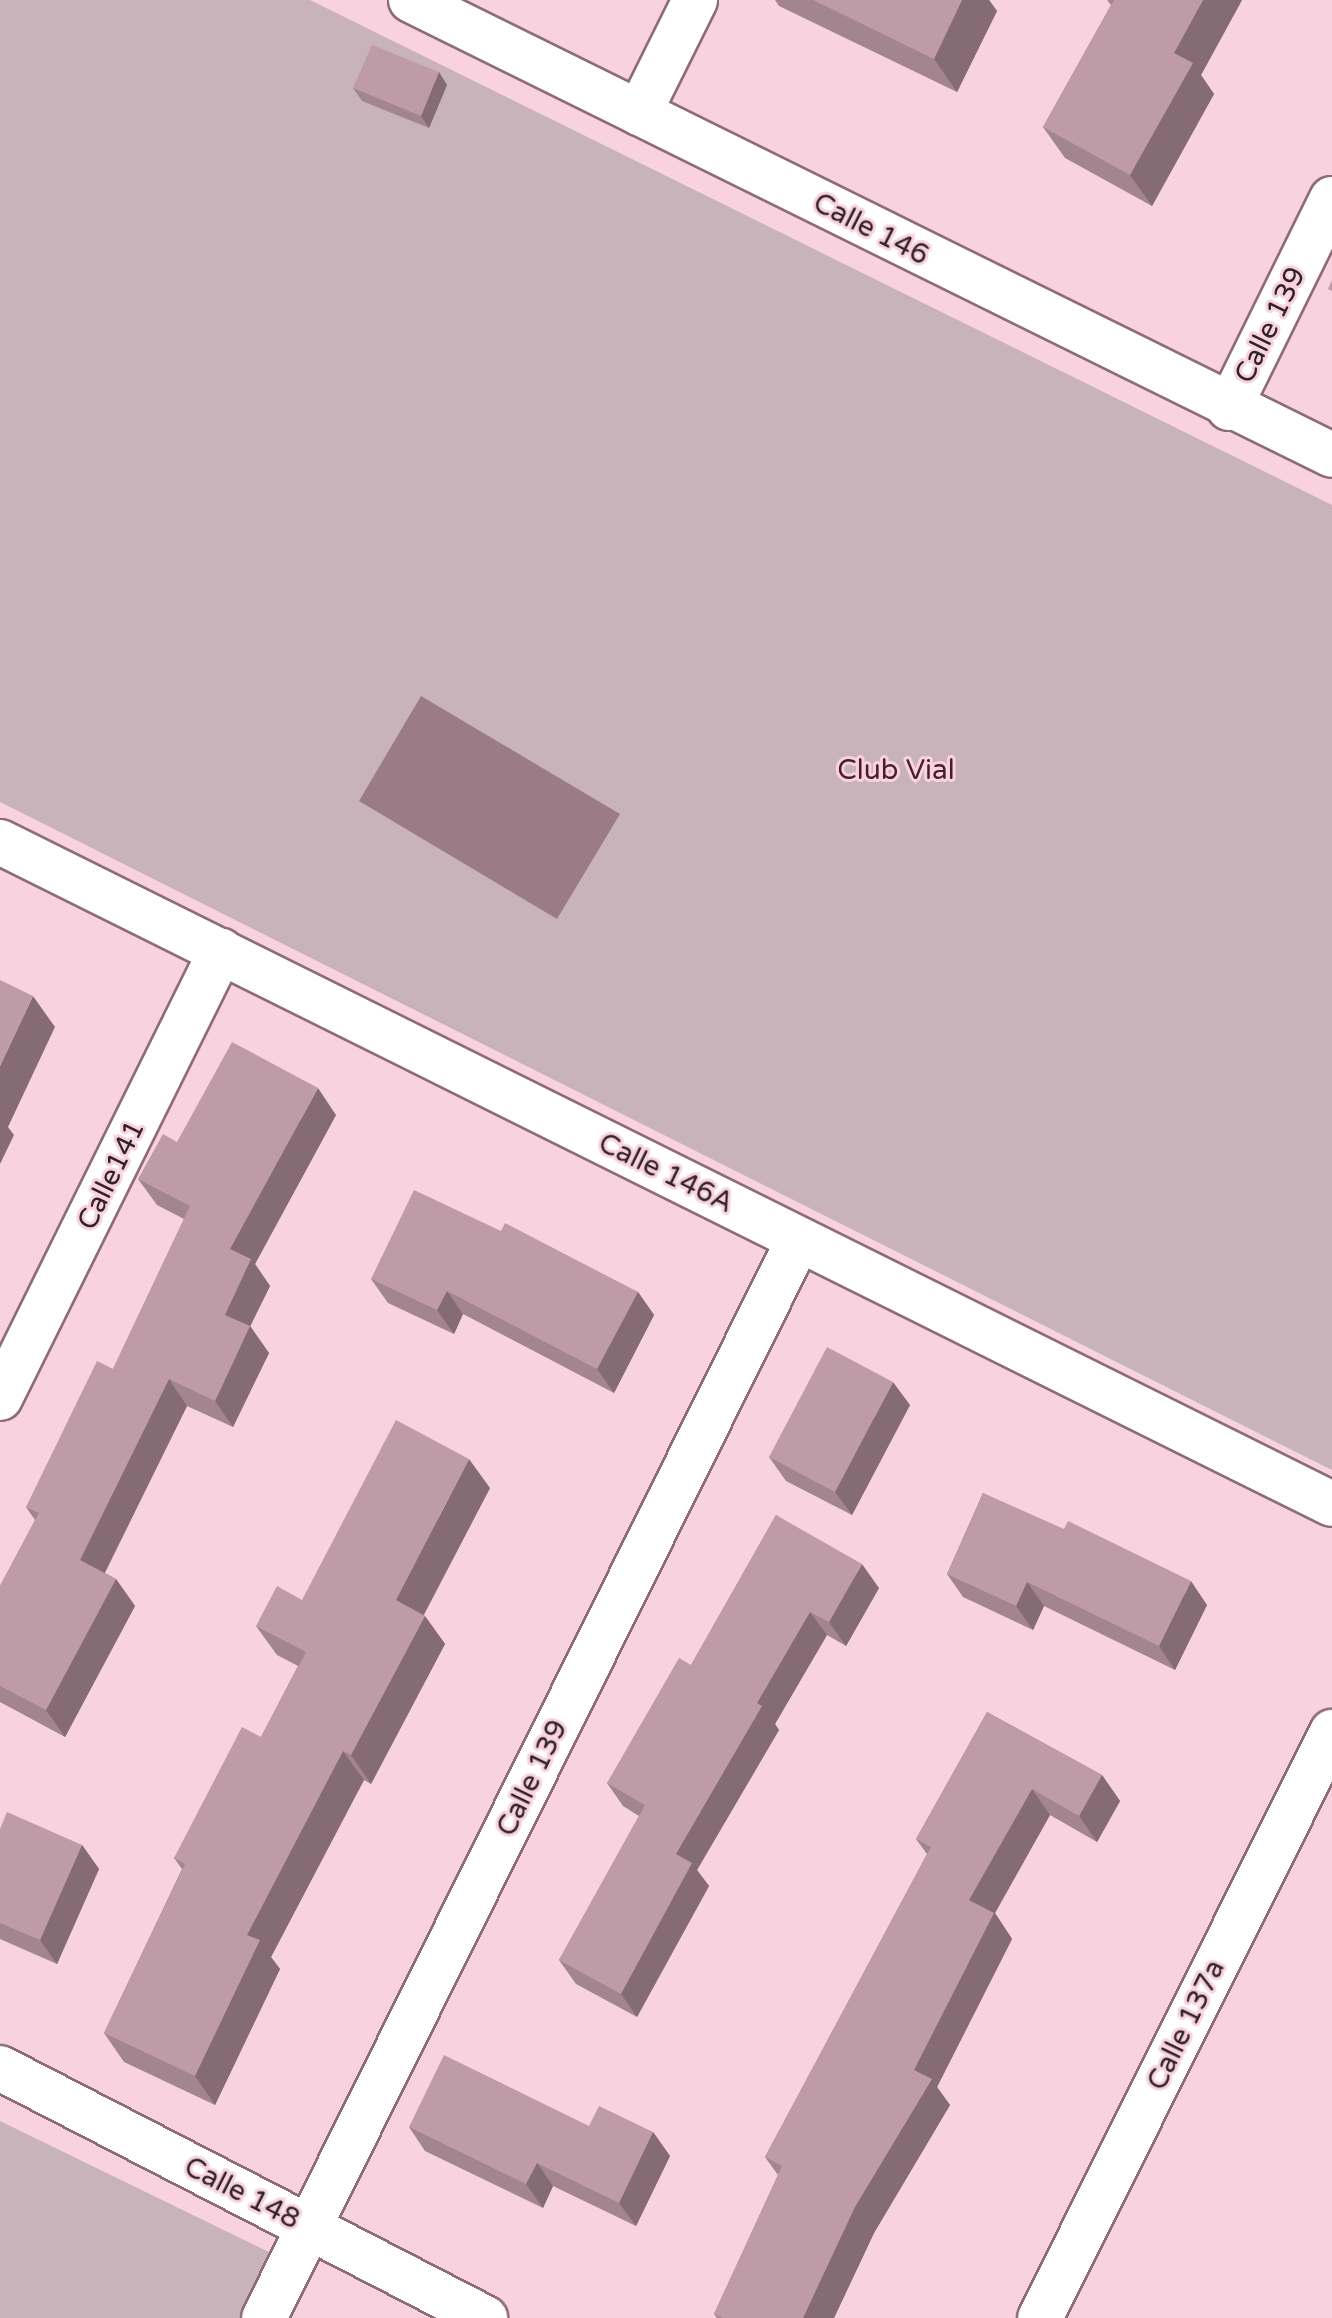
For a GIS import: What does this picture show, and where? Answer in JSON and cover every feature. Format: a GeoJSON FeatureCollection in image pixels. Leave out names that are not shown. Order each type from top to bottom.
{"type":"FeatureCollection","features":[{"type":"Feature","properties":{"kind":"street","name":"Calle 146"},"geometry":{"type":"LineString","coordinates":[[411,0],[1229,408],[1332,455]]}},
{"type":"Feature","properties":{"kind":"street"},"geometry":{"type":"LineString","coordinates":[[639,113],[695,0]]}},
{"type":"Feature","properties":{"kind":"street","name":"Calle 139"},"geometry":{"type":"LineString","coordinates":[[1229,408],[1332,199]]}},
{"type":"Feature","properties":{"kind":"street","name":"Calle 146A"},"geometry":{"type":"LineString","coordinates":[[0,842],[1332,1504]]}},
{"type":"Feature","properties":{"kind":"street","name":"Calle141"},"geometry":{"type":"LineString","coordinates":[[0,1398],[221,951]]}},
{"type":"Feature","properties":{"kind":"street","name":"Calle 139"},"geometry":{"type":"LineString","coordinates":[[264,2318],[799,1239]]}},
{"type":"Feature","properties":{"kind":"street","name":"Calle 137a"},"geometry":{"type":"LineString","coordinates":[[1040,2318],[1332,1732]]}},
{"type":"Feature","properties":{"kind":"street","name":"Calle 148"},"geometry":{"type":"LineString","coordinates":[[0,2068],[485,2318]]}},
{"type":"Feature","properties":{"kind":"green space","name":"Club Vial"},"geometry":{"type":"Polygon","coordinates":[[[0,0],[310,0],[1332,505],[1332,1470],[0,802],[0,0]]]}},
{"type":"Feature","properties":{"kind":"green space"},"geometry":{"type":"Polygon","coordinates":[[[0,2121],[277,2256],[246,2318],[0,2318],[0,2121]]]}},
{"type":"Feature","properties":{"kind":"shaded area"},"geometry":{"type":"Polygon","coordinates":[[[421,696],[620,814],[557,919],[359,801],[421,696]]]}},
{"type":"Feature","properties":{"kind":"building"},"geometry":{"type":"Polygon","coordinates":[[[813,0],[962,0],[934,59],[813,0]]]}},
{"type":"Feature","properties":{"kind":"building"},"geometry":{"type":"Polygon","coordinates":[[[1114,0],[1203,0],[1174,53],[1193,63],[1130,175],[1043,127],[1114,0]]]}},
{"type":"Feature","properties":{"kind":"building"},"geometry":{"type":"Polygon","coordinates":[[[372,45],[439,72],[421,116],[353,88],[372,45]]]}},
{"type":"Feature","properties":{"kind":"building"},"geometry":{"type":"Polygon","coordinates":[[[0,980],[33,996],[0,1066],[0,980]]]}},
{"type":"Feature","properties":{"kind":"building"},"geometry":{"type":"Polygon","coordinates":[[[232,1042],[318,1088],[230,1249],[251,1259],[225,1315],[250,1326],[215,1401],[169,1379],[80,1560],[116,1579],[46,1710],[0,1686],[0,1586],[39,1513],[26,1507],[97,1361],[113,1369],[190,1206],[138,1179],[163,1134],[177,1142],[232,1042]]]}},
{"type":"Feature","properties":{"kind":"building"},"geometry":{"type":"Polygon","coordinates":[[[414,1190],[501,1231],[505,1223],[638,1292],[597,1369],[447,1291],[437,1310],[371,1279],[414,1190]]]}},
{"type":"Feature","properties":{"kind":"building"},"geometry":{"type":"Polygon","coordinates":[[[827,1347],[893,1382],[835,1492],[769,1457],[827,1347]]]}},
{"type":"Feature","properties":{"kind":"building"},"geometry":{"type":"Polygon","coordinates":[[[396,1420],[469,1459],[396,1600],[425,1616],[351,1755],[343,1751],[247,1935],[260,1940],[195,2076],[104,2033],[185,1864],[174,1858],[242,1727],[261,1737],[306,1652],[256,1626],[277,1586],[302,1600],[396,1420]]]}},
{"type":"Feature","properties":{"kind":"building"},"geometry":{"type":"Polygon","coordinates":[[[983,1493],[1064,1529],[1068,1521],[1191,1581],[1159,1646],[1027,1582],[1016,1606],[947,1574],[983,1493]]]}},
{"type":"Feature","properties":{"kind":"building"},"geometry":{"type":"Polygon","coordinates":[[[776,1515],[862,1564],[829,1622],[810,1612],[757,1703],[762,1706],[676,1854],[692,1863],[621,1994],[559,1960],[645,1805],[607,1783],[679,1658],[691,1665],[776,1515]]]}},
{"type":"Feature","properties":{"kind":"building"},"geometry":{"type":"Polygon","coordinates":[[[987,1712],[1102,1775],[1079,1816],[1032,1789],[969,1900],[994,1913],[914,2070],[932,2079],[855,2207],[803,2318],[723,2318],[714,2314],[782,2166],[765,2157],[931,1847],[916,1839],[987,1712]]]}},
{"type":"Feature","properties":{"kind":"building"},"geometry":{"type":"Polygon","coordinates":[[[7,1812],[82,1845],[40,1940],[0,1923],[0,1829],[7,1812]]]}},
{"type":"Feature","properties":{"kind":"building"},"geometry":{"type":"Polygon","coordinates":[[[444,2055],[589,2126],[599,2106],[653,2132],[619,2203],[537,2163],[526,2184],[409,2127],[444,2055]]]}}]}
